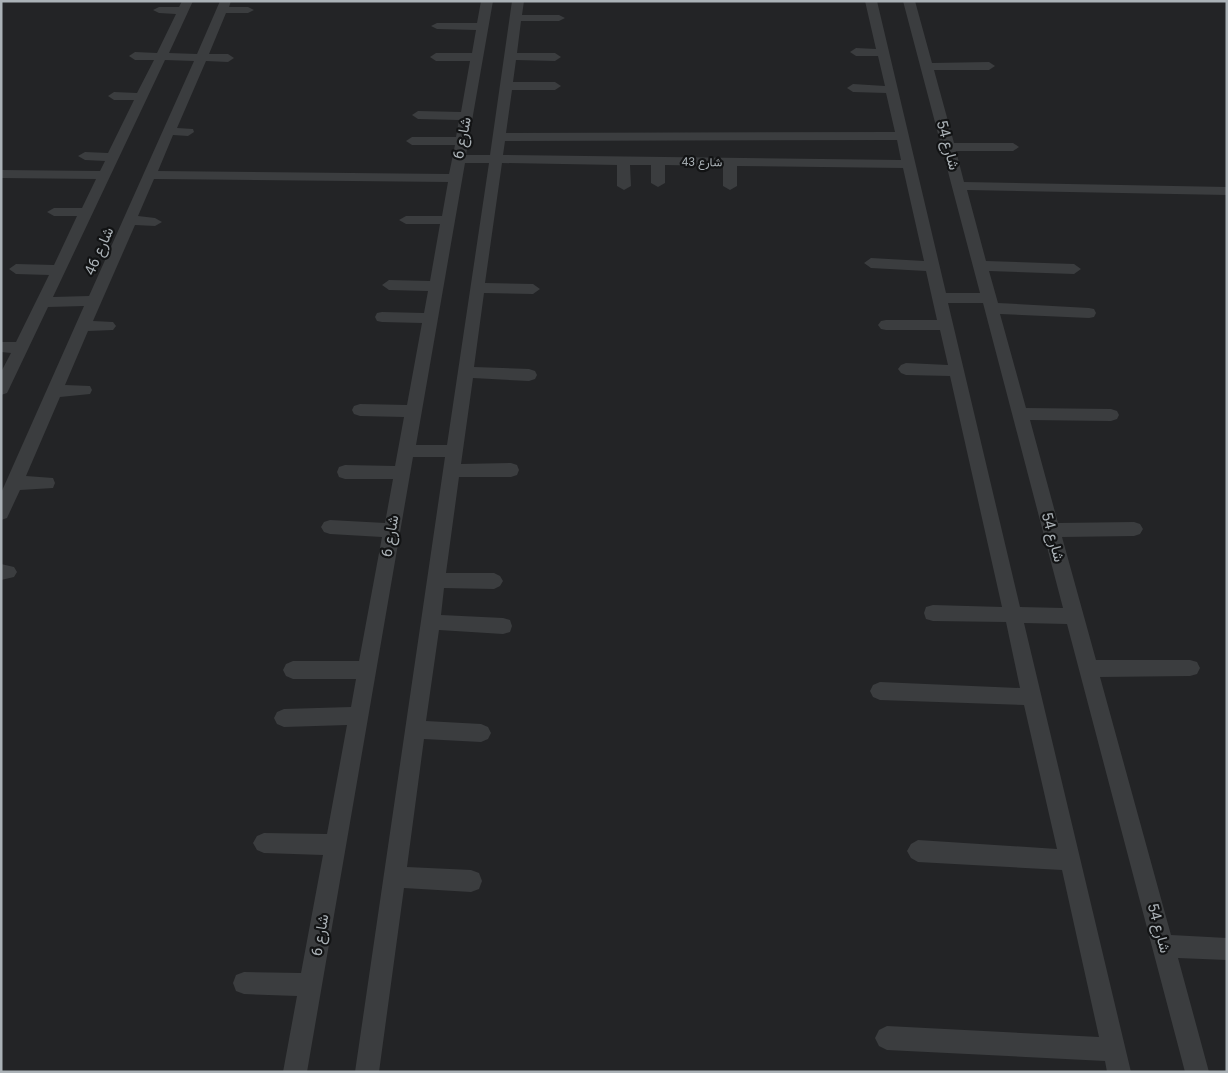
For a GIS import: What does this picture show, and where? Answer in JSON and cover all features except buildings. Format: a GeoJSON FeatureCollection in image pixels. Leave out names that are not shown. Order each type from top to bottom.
{"type":"FeatureCollection","features":[{"type":"Feature","properties":{"kind":"lane","name":"شارع 6"},"geometry":{"type":"LineString","coordinates":[[295,1072],[487,1]]}},
{"type":"Feature","properties":{"kind":"lane"},"geometry":{"type":"LineString","coordinates":[[871,1],[1116,1061],[887,1038]]}},
{"type":"Feature","properties":{"kind":"lane","name":"شارع 54"},"geometry":{"type":"LineString","coordinates":[[909,1],[1197,1072]]}},
{"type":"Feature","properties":{"kind":"lane"},"geometry":{"type":"LineString","coordinates":[[225,5],[248,10]]}},
{"type":"Feature","properties":{"kind":"lane","name":"شارع 46"},"geometry":{"type":"LineString","coordinates":[[1,513],[225,5]]}},
{"type":"Feature","properties":{"kind":"lane"},"geometry":{"type":"LineString","coordinates":[[159,10],[186,6]]}},
{"type":"Feature","properties":{"kind":"lane","name":"شارع 46"},"geometry":{"type":"LineString","coordinates":[[1,389],[186,6]]}},
{"type":"Feature","properties":{"kind":"lane"},"geometry":{"type":"LineString","coordinates":[[367,1072],[516,10],[560,18]]}},
{"type":"Feature","properties":{"kind":"lane"},"geometry":{"type":"LineString","coordinates":[[437,26],[482,27]]}},
{"type":"Feature","properties":{"kind":"lane"},"geometry":{"type":"LineString","coordinates":[[856,52],[883,53]]}},
{"type":"Feature","properties":{"kind":"lane"},"geometry":{"type":"LineString","coordinates":[[135,56],[228,58]]}},
{"type":"Feature","properties":{"kind":"lane"},"geometry":{"type":"LineString","coordinates":[[510,56],[555,57]]}},
{"type":"Feature","properties":{"kind":"lane"},"geometry":{"type":"LineString","coordinates":[[436,57],[477,57]]}},
{"type":"Feature","properties":{"kind":"lane"},"geometry":{"type":"LineString","coordinates":[[927,67],[989,66]]}},
{"type":"Feature","properties":{"kind":"lane"},"geometry":{"type":"LineString","coordinates":[[505,86],[555,86]]}},
{"type":"Feature","properties":{"kind":"lane"},"geometry":{"type":"LineString","coordinates":[[853,88],[892,90]]}},
{"type":"Feature","properties":{"kind":"lane"},"geometry":{"type":"LineString","coordinates":[[114,96],[142,97]]}},
{"type":"Feature","properties":{"kind":"lane"},"geometry":{"type":"LineString","coordinates":[[184,98],[201,98]]}},
{"type":"Feature","properties":{"kind":"lane"},"geometry":{"type":"LineString","coordinates":[[418,115],[466,116]]}},
{"type":"Feature","properties":{"kind":"lane"},"geometry":{"type":"LineString","coordinates":[[170,131],[188,132]]}},
{"type":"Feature","properties":{"kind":"lane","name":"شارع 43"},"geometry":{"type":"LineString","coordinates":[[499,137],[902,136]]}},
{"type":"Feature","properties":{"kind":"lane"},"geometry":{"type":"LineString","coordinates":[[412,141],[462,141]]}},
{"type":"Feature","properties":{"kind":"lane"},"geometry":{"type":"LineString","coordinates":[[949,147],[1013,147]]}},
{"type":"Feature","properties":{"kind":"lane"},"geometry":{"type":"LineString","coordinates":[[85,156],[113,157]]}},
{"type":"Feature","properties":{"kind":"lane","name":"شارع 43"},"geometry":{"type":"LineString","coordinates":[[458,159],[908,164]]}},
{"type":"Feature","properties":{"kind":"lane"},"geometry":{"type":"LineString","coordinates":[[623,160],[624,186]]}},
{"type":"Feature","properties":{"kind":"lane"},"geometry":{"type":"LineString","coordinates":[[658,161],[658,183]]}},
{"type":"Feature","properties":{"kind":"lane"},"geometry":{"type":"LineString","coordinates":[[730,162],[730,186]]}},
{"type":"Feature","properties":{"kind":"lane"},"geometry":{"type":"LineString","coordinates":[[1,174],[104,175]]}},
{"type":"Feature","properties":{"kind":"lane"},"geometry":{"type":"LineString","coordinates":[[150,175],[455,178]]}},
{"type":"Feature","properties":{"kind":"lane"},"geometry":{"type":"LineString","coordinates":[[959,186],[1227,191]]}},
{"type":"Feature","properties":{"kind":"lane"},"geometry":{"type":"LineString","coordinates":[[54,212],[86,212]]}},
{"type":"Feature","properties":{"kind":"lane"},"geometry":{"type":"LineString","coordinates":[[130,220],[154,222]]}},
{"type":"Feature","properties":{"kind":"lane"},"geometry":{"type":"LineString","coordinates":[[406,220],[447,220]]}},
{"type":"Feature","properties":{"kind":"lane"},"geometry":{"type":"LineString","coordinates":[[871,263],[932,266]]}},
{"type":"Feature","properties":{"kind":"lane"},"geometry":{"type":"LineString","coordinates":[[981,266],[1074,268]]}},
{"type":"Feature","properties":{"kind":"lane"},"geometry":{"type":"LineString","coordinates":[[16,269],[59,270]]}},
{"type":"Feature","properties":{"kind":"lane"},"geometry":{"type":"LineString","coordinates":[[389,286],[435,286]]}},
{"type":"Feature","properties":{"kind":"lane"},"geometry":{"type":"LineString","coordinates":[[477,288],[533,289]]}},
{"type":"Feature","properties":{"kind":"lane"},"geometry":{"type":"LineString","coordinates":[[940,298],[1089,313]]}},
{"type":"Feature","properties":{"kind":"lane"},"geometry":{"type":"LineString","coordinates":[[43,302],[95,301]]}},
{"type":"Feature","properties":{"kind":"lane"},"geometry":{"type":"LineString","coordinates":[[382,317],[430,318]]}},
{"type":"Feature","properties":{"kind":"lane"},"geometry":{"type":"LineString","coordinates":[[886,326],[946,325]]}},
{"type":"Feature","properties":{"kind":"lane"},"geometry":{"type":"LineString","coordinates":[[84,326],[108,326]]}},
{"type":"Feature","properties":{"kind":"lane"},"geometry":{"type":"LineString","coordinates":[[1,347],[21,348]]}},
{"type":"Feature","properties":{"kind":"lane"},"geometry":{"type":"LineString","coordinates":[[906,369],[957,371]]}},
{"type":"Feature","properties":{"kind":"lane"},"geometry":{"type":"LineString","coordinates":[[465,372],[529,375]]}},
{"type":"Feature","properties":{"kind":"lane"},"geometry":{"type":"LineString","coordinates":[[55,391],[84,390]]}},
{"type":"Feature","properties":{"kind":"lane"},"geometry":{"type":"LineString","coordinates":[[360,410],[413,411]]}},
{"type":"Feature","properties":{"kind":"lane"},"geometry":{"type":"LineString","coordinates":[[1020,414],[1110,415]]}},
{"type":"Feature","properties":{"kind":"lane"},"geometry":{"type":"LineString","coordinates":[[406,451],[454,452]]}},
{"type":"Feature","properties":{"kind":"lane"},"geometry":{"type":"LineString","coordinates":[[452,471],[511,470]]}},
{"type":"Feature","properties":{"kind":"lane"},"geometry":{"type":"LineString","coordinates":[[345,472],[402,473]]}},
{"type":"Feature","properties":{"kind":"lane"},"geometry":{"type":"LineString","coordinates":[[14,483],[47,484]]}},
{"type":"Feature","properties":{"kind":"lane"},"geometry":{"type":"LineString","coordinates":[[330,527],[391,530]]}},
{"type":"Feature","properties":{"kind":"lane"},"geometry":{"type":"LineString","coordinates":[[1052,530],[1134,529]]}},
{"type":"Feature","properties":{"kind":"lane"},"geometry":{"type":"LineString","coordinates":[[436,580],[494,581]]}},
{"type":"Feature","properties":{"kind":"lane"},"geometry":{"type":"LineString","coordinates":[[933,613],[1074,616]]}},
{"type":"Feature","properties":{"kind":"lane"},"geometry":{"type":"LineString","coordinates":[[430,622],[503,626]]}},
{"type":"Feature","properties":{"kind":"lane"},"geometry":{"type":"LineString","coordinates":[[1089,668],[1190,668]]}},
{"type":"Feature","properties":{"kind":"lane"},"geometry":{"type":"LineString","coordinates":[[293,670],[366,670]]}},
{"type":"Feature","properties":{"kind":"lane"},"geometry":{"type":"LineString","coordinates":[[880,691],[1032,697]]}},
{"type":"Feature","properties":{"kind":"lane"},"geometry":{"type":"LineString","coordinates":[[284,718],[358,716]]}},
{"type":"Feature","properties":{"kind":"lane"},"geometry":{"type":"LineString","coordinates":[[416,729],[481,733]]}},
{"type":"Feature","properties":{"kind":"lane"},"geometry":{"type":"LineString","coordinates":[[264,843],[335,845]]}},
{"type":"Feature","properties":{"kind":"lane"},"geometry":{"type":"LineString","coordinates":[[918,851],[1070,860]]}},
{"type":"Feature","properties":{"kind":"lane"},"geometry":{"type":"LineString","coordinates":[[394,877],[471,881]]}},
{"type":"Feature","properties":{"kind":"lane"},"geometry":{"type":"LineString","coordinates":[[1164,946],[1227,949]]}},
{"type":"Feature","properties":{"kind":"lane"},"geometry":{"type":"LineString","coordinates":[[244,983],[311,985]]}},
{"type":"Feature","properties":{"kind":"shaded area"},"geometry":{"type":"Polygon","coordinates":[[[1,1],[1227,1],[1227,1072],[1,1072],[1,1]]]}}]}
